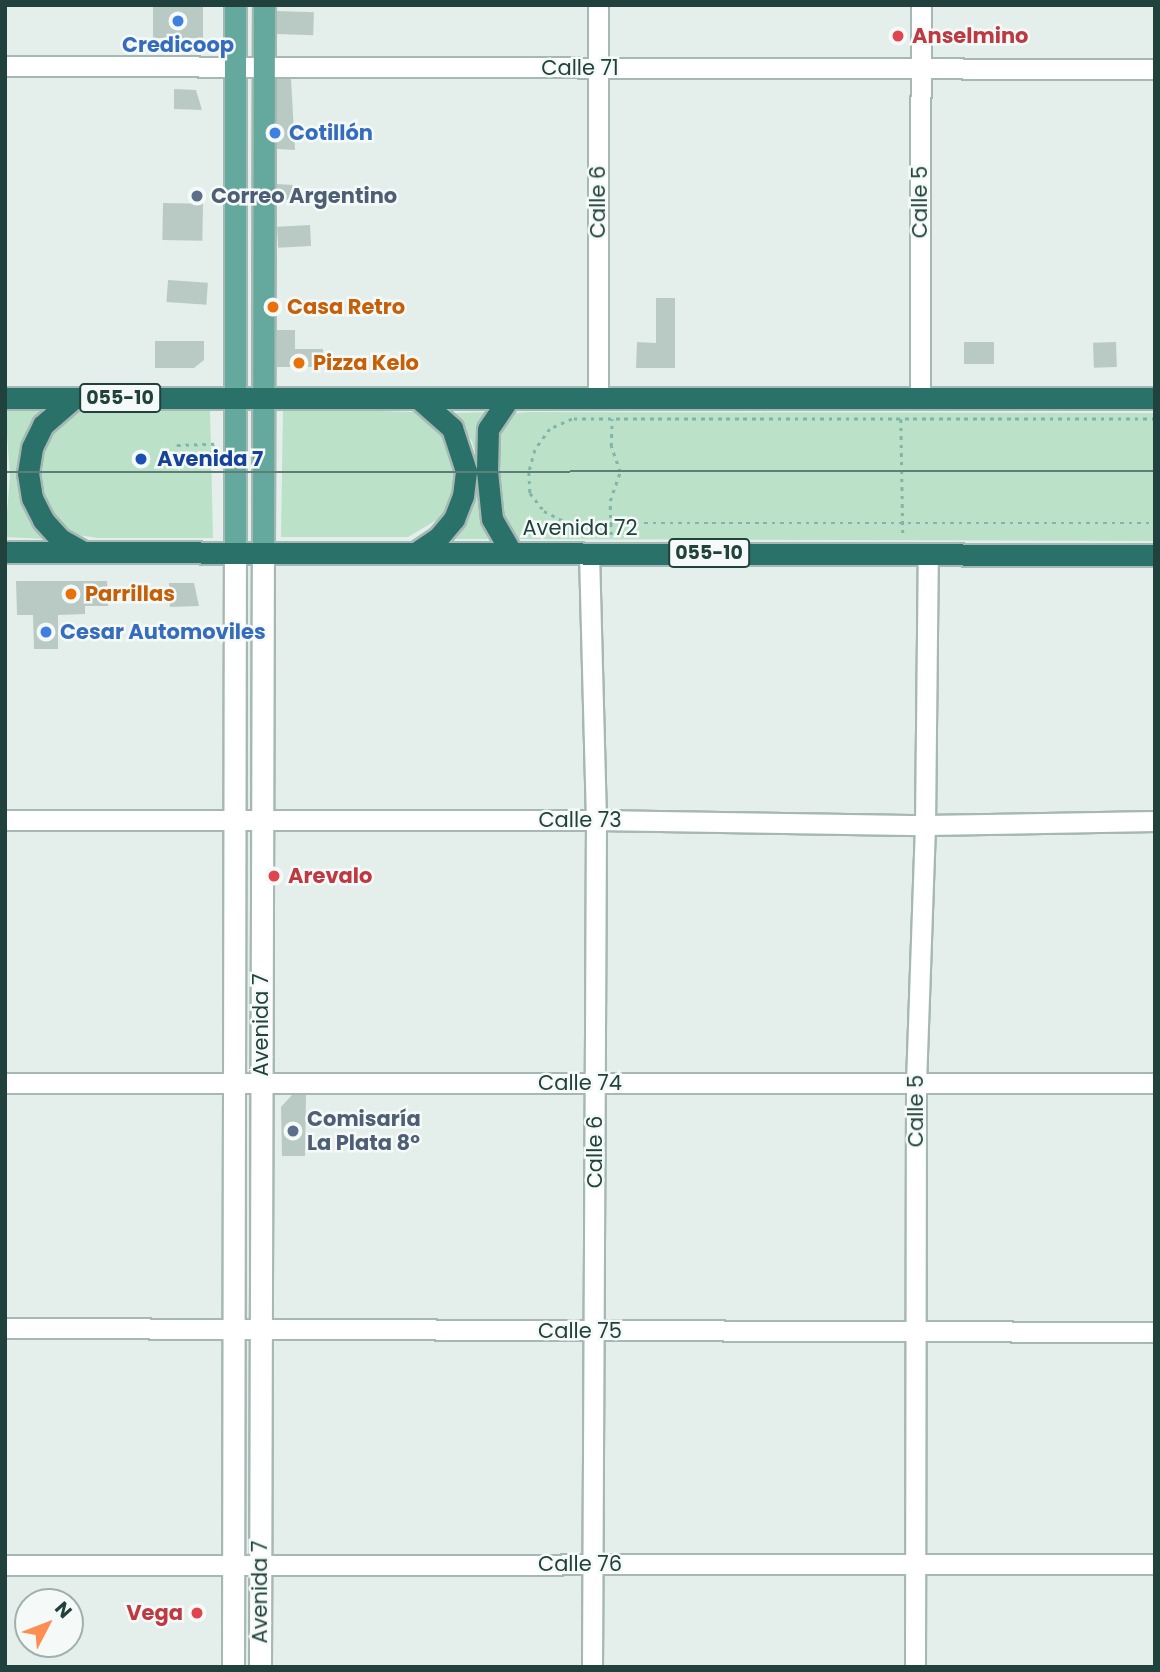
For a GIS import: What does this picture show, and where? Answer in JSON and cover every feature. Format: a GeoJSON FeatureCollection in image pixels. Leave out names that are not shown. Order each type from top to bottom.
{"type":"FeatureCollection","features":[{"type":"Feature","properties":{"kind":"highway","name":"055-10"},"geometry":{"type":"LineString","coordinates":[[5,398],[509,398],[608,405],[910,398],[1155,398]]}},
{"type":"Feature","properties":{"kind":"highway"},"geometry":{"type":"LineString","coordinates":[[74,398],[43,425],[32,448],[28,472],[32,498],[43,520],[60,539],[82,551]]}},
{"type":"Feature","properties":{"kind":"highway"},"geometry":{"type":"LineString","coordinates":[[509,398],[488,429],[487,471],[492,519],[512,553]]}},
{"type":"Feature","properties":{"kind":"highway"},"geometry":{"type":"LineString","coordinates":[[417,552],[438,538],[454,519],[463,496],[466,471],[452,428],[419,399]]}},
{"type":"Feature","properties":{"kind":"highway","name":"Avenida 72"},"geometry":{"type":"LineString","coordinates":[[5,552],[1155,555]]}},
{"type":"Feature","properties":{"kind":"main road","name":"Avenida 7"},"geometry":{"type":"LineString","coordinates":[[233,1667],[235,5]]}},
{"type":"Feature","properties":{"kind":"main road","name":"Avenida 7"},"geometry":{"type":"LineString","coordinates":[[260,1667],[264,5]]}},
{"type":"Feature","properties":{"kind":"street","name":"Calle 6"},"geometry":{"type":"LineString","coordinates":[[598,5],[608,405]]}},
{"type":"Feature","properties":{"kind":"street","name":"Calle 5"},"geometry":{"type":"LineString","coordinates":[[910,398],[920,5]]}},
{"type":"Feature","properties":{"kind":"street","name":"Calle 71"},"geometry":{"type":"LineString","coordinates":[[5,66],[1155,69]]}},
{"type":"Feature","properties":{"kind":"street","name":"Calle 6"},"geometry":{"type":"LineString","coordinates":[[589,553],[596,820],[592,1667]]}},
{"type":"Feature","properties":{"kind":"street","name":"Calle 5"},"geometry":{"type":"LineString","coordinates":[[915,1667],[916,1083],[925,825],[928,555]]}},
{"type":"Feature","properties":{"kind":"street","name":"Calle 73"},"geometry":{"type":"LineString","coordinates":[[5,820],[596,820],[925,825],[1155,821]]}},
{"type":"Feature","properties":{"kind":"street","name":"Calle 74"},"geometry":{"type":"LineString","coordinates":[[5,1083],[1155,1083]]}},
{"type":"Feature","properties":{"kind":"street","name":"Calle 75"},"geometry":{"type":"LineString","coordinates":[[5,1328],[1155,1332]]}},
{"type":"Feature","properties":{"kind":"street","name":"Calle 76"},"geometry":{"type":"LineString","coordinates":[[5,1564],[1155,1564]]}},
{"type":"Feature","properties":{"kind":"path"},"geometry":{"type":"LineString","coordinates":[[903,554],[901,421],[910,398]]}},
{"type":"Feature","properties":{"kind":"path"},"geometry":{"type":"LineString","coordinates":[[608,405],[611,446],[620,472],[610,501],[611,553]]}},
{"type":"Feature","properties":{"kind":"path"},"geometry":{"type":"LineString","coordinates":[[1155,419],[901,421],[608,405],[550,429],[535,450],[529,472],[530,493],[544,511],[568,523],[1155,523]]}},
{"type":"Feature","properties":{"kind":"path"},"geometry":{"type":"LineString","coordinates":[[176,454],[177,444],[215,444]]}},
{"type":"Feature","properties":{"kind":"green space"},"geometry":{"type":"Polygon","coordinates":[[[87,406],[210,409],[213,538],[98,538],[78,535],[60,522],[47,503],[39,478],[40,453],[49,429],[87,406]]]}},
{"type":"Feature","properties":{"kind":"green space"},"geometry":{"type":"Polygon","coordinates":[[[44,407],[28,429],[21,486],[30,519],[47,539],[5,537],[10,476],[5,408],[44,407]]]}},
{"type":"Feature","properties":{"kind":"green space"},"geometry":{"type":"Polygon","coordinates":[[[283,408],[414,412],[429,419],[452,442],[458,481],[445,515],[408,537],[281,537],[283,408]]]}},
{"type":"Feature","properties":{"kind":"green space"},"geometry":{"type":"Polygon","coordinates":[[[491,412],[480,435],[482,524],[488,539],[452,539],[472,509],[477,461],[472,441],[453,413],[491,412]]]}},
{"type":"Feature","properties":{"kind":"green space"},"geometry":{"type":"Polygon","coordinates":[[[514,413],[1155,413],[1155,541],[515,539],[496,520],[495,432],[514,413]]]}},
{"type":"Feature","properties":{"kind":"building","name":"Credicoop"},"geometry":{"type":"Polygon","coordinates":[[[153,5],[203,5],[203,38],[153,38],[153,5]]]}},
{"type":"Feature","properties":{"kind":"building"},"geometry":{"type":"Polygon","coordinates":[[[277,11],[314,12],[313,35],[276,34],[277,11]]]}},
{"type":"Feature","properties":{"kind":"building"},"geometry":{"type":"Polygon","coordinates":[[[277,79],[291,79],[295,150],[277,149],[277,79]]]}},
{"type":"Feature","properties":{"kind":"building"},"geometry":{"type":"Polygon","coordinates":[[[174,89],[196,90],[202,110],[174,109],[174,89]]]}},
{"type":"Feature","properties":{"kind":"building"},"geometry":{"type":"Polygon","coordinates":[[[277,184],[293,185],[292,200],[276,199],[277,184]]]}},
{"type":"Feature","properties":{"kind":"building"},"geometry":{"type":"Polygon","coordinates":[[[163,203],[203,204],[202,241],[162,240],[163,203]]]}},
{"type":"Feature","properties":{"kind":"building"},"geometry":{"type":"Polygon","coordinates":[[[310,225],[311,246],[278,248],[277,227],[310,225]]]}},
{"type":"Feature","properties":{"kind":"building"},"geometry":{"type":"Polygon","coordinates":[[[168,280],[208,283],[206,305],[166,302],[168,280]]]}},
{"type":"Feature","properties":{"kind":"building"},"geometry":{"type":"Polygon","coordinates":[[[656,298],[675,298],[675,368],[636,368],[637,342],[656,343],[656,298]]]}},
{"type":"Feature","properties":{"kind":"building"},"geometry":{"type":"Polygon","coordinates":[[[277,330],[295,330],[295,349],[323,349],[323,367],[277,367],[277,330]]]}},
{"type":"Feature","properties":{"kind":"building"},"geometry":{"type":"Polygon","coordinates":[[[155,341],[204,341],[204,360],[194,368],[155,368],[155,341]]]}},
{"type":"Feature","properties":{"kind":"building"},"geometry":{"type":"Polygon","coordinates":[[[964,342],[994,342],[994,364],[964,364],[964,342]]]}},
{"type":"Feature","properties":{"kind":"building"},"geometry":{"type":"Polygon","coordinates":[[[1116,342],[1117,367],[1094,368],[1093,343],[1116,342]]]}},
{"type":"Feature","properties":{"kind":"building"},"geometry":{"type":"Polygon","coordinates":[[[16,581],[107,581],[108,606],[85,606],[85,614],[58,615],[58,649],[34,649],[33,615],[17,615],[16,581]]]}},
{"type":"Feature","properties":{"kind":"building"},"geometry":{"type":"Polygon","coordinates":[[[169,583],[194,583],[199,606],[170,607],[169,583]]]}},
{"type":"Feature","properties":{"kind":"building","name":"Comisaría La Plata 8°"},"geometry":{"type":"Polygon","coordinates":[[[292,1095],[306,1095],[305,1156],[282,1156],[281,1107],[292,1095]]]}},
{"type":"Feature","properties":{"kind":"tram line"},"geometry":{"type":"LineString","coordinates":[[5,472],[1155,471]]}},
{"type":"Feature","properties":{"kind":"place","name":"Credicoop"},"geometry":{"type":"Point","coordinates":[178,21]}},
{"type":"Feature","properties":{"kind":"place","name":"Anselmino"},"geometry":{"type":"Point","coordinates":[898,36]}},
{"type":"Feature","properties":{"kind":"place","name":"Cotillón"},"geometry":{"type":"Point","coordinates":[275,133]}},
{"type":"Feature","properties":{"kind":"place","name":"Correo Argentino"},"geometry":{"type":"Point","coordinates":[197,196]}},
{"type":"Feature","properties":{"kind":"place","name":"Casa Retro"},"geometry":{"type":"Point","coordinates":[273,307]}},
{"type":"Feature","properties":{"kind":"place","name":"Pizza Kelo"},"geometry":{"type":"Point","coordinates":[299,363]}},
{"type":"Feature","properties":{"kind":"place","name":"Avenida 7"},"geometry":{"type":"Point","coordinates":[141,459]}},
{"type":"Feature","properties":{"kind":"place","name":"Parrillas"},"geometry":{"type":"Point","coordinates":[71,594]}},
{"type":"Feature","properties":{"kind":"place","name":"Cesar Automoviles"},"geometry":{"type":"Point","coordinates":[46,632]}},
{"type":"Feature","properties":{"kind":"place","name":"Arevalo"},"geometry":{"type":"Point","coordinates":[274,876]}},
{"type":"Feature","properties":{"kind":"place","name":"Comisaría La Plata 8°"},"geometry":{"type":"Point","coordinates":[293,1131]}},
{"type":"Feature","properties":{"kind":"place","name":"Vega"},"geometry":{"type":"Point","coordinates":[197,1613]}}]}
